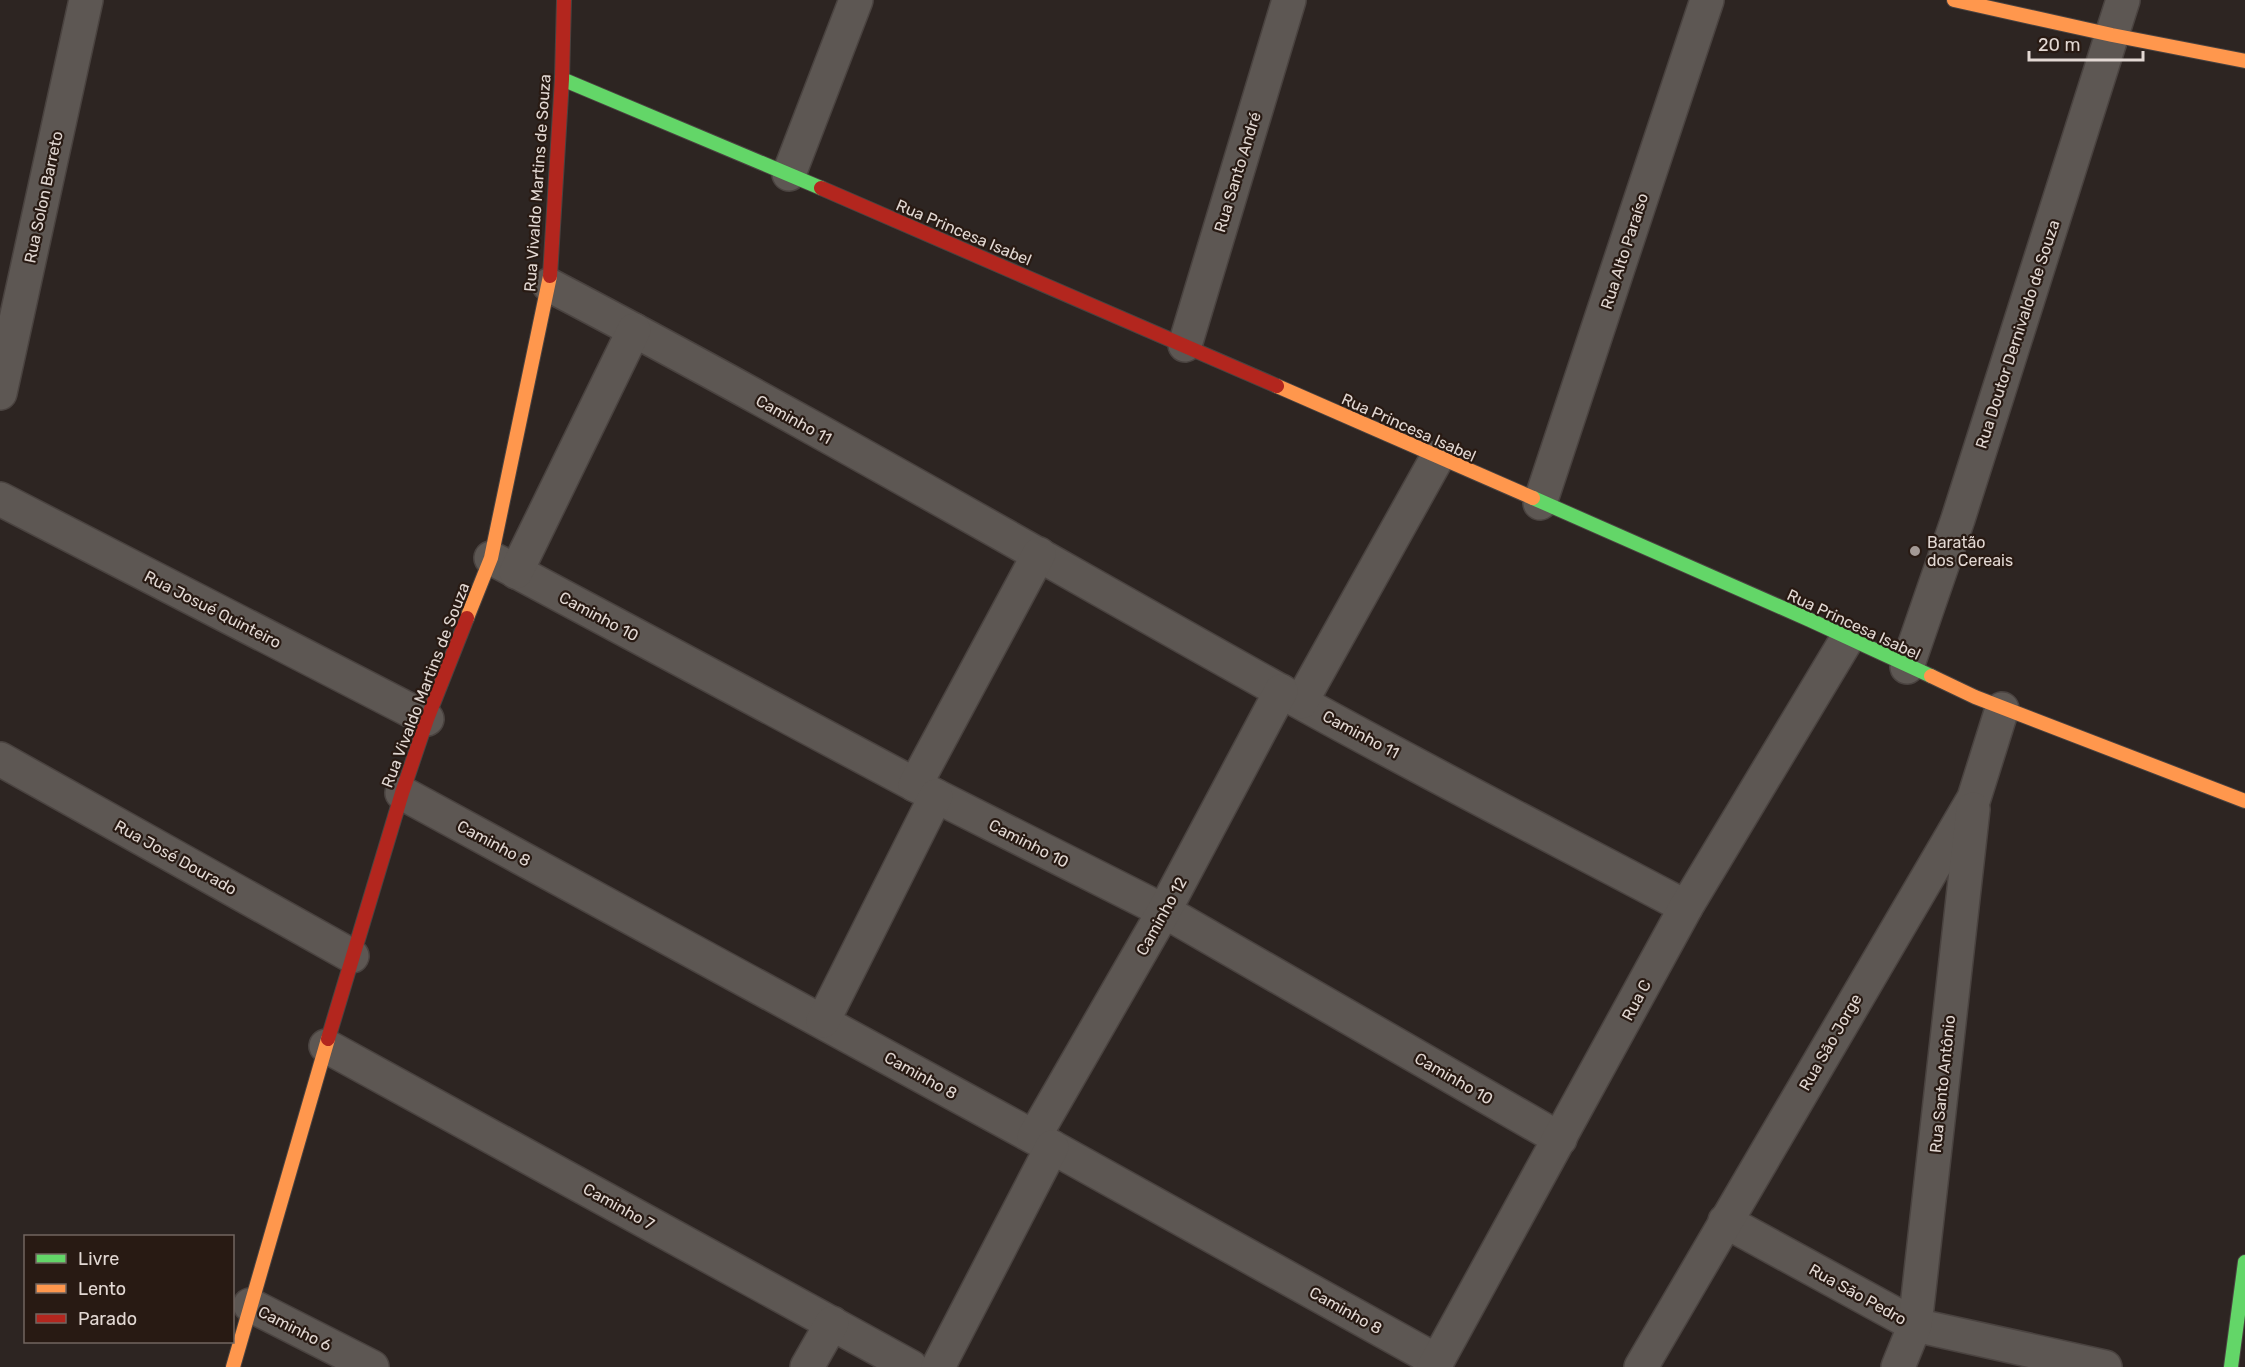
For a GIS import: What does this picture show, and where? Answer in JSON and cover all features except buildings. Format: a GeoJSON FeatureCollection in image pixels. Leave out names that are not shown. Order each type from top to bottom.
{"type":"FeatureCollection","features":[{"type":"Feature","properties":{"kind":"street","name":"Rua Solon Barreto"},"geometry":{"type":"LineString","coordinates":[[0,393],[86,0]]}},
{"type":"Feature","properties":{"kind":"street","name":"Rua Vivaldo Martins de Souza"},"geometry":{"type":"LineString","coordinates":[[233,1367],[352,956],[402,793],[427,719],[503,565],[549,285],[562,79],[564,0]]}},
{"type":"Feature","properties":{"kind":"street"},"geometry":{"type":"LineString","coordinates":[[789,174],[856,0]]}},
{"type":"Feature","properties":{"kind":"street","name":"Rua Santo André"},"geometry":{"type":"LineString","coordinates":[[1185,345],[1289,0]]}},
{"type":"Feature","properties":{"kind":"street","name":"Rua Alto Paraíso"},"geometry":{"type":"LineString","coordinates":[[1540,503],[1707,0]]}},
{"type":"Feature","properties":{"kind":"street"},"geometry":{"type":"LineString","coordinates":[[1953,0],[2245,61]]}},
{"type":"Feature","properties":{"kind":"street","name":"Rua Doutor Dernivaldo de Souza"},"geometry":{"type":"LineString","coordinates":[[1907,666],[1958,519],[2123,0]]}},
{"type":"Feature","properties":{"kind":"street","name":"Rua Princesa Isabel"},"geometry":{"type":"LineString","coordinates":[[562,79],[1185,345],[1437,458],[1810,620],[2002,709],[2245,801]]}},
{"type":"Feature","properties":{"kind":"street","name":"Caminho 11"},"geometry":{"type":"LineString","coordinates":[[549,285],[1039,554],[1291,697],[1686,908]]}},
{"type":"Feature","properties":{"kind":"street"},"geometry":{"type":"LineString","coordinates":[[503,565],[634,330]]}},
{"type":"Feature","properties":{"kind":"street","name":"Caminho 12"},"geometry":{"type":"LineString","coordinates":[[938,1367],[1043,1142],[1164,911],[1437,458]]}},
{"type":"Feature","properties":{"kind":"street","name":"Rua Josué Quinteiro"},"geometry":{"type":"LineString","coordinates":[[0,498],[427,719]]}},
{"type":"Feature","properties":{"kind":"street"},"geometry":{"type":"LineString","coordinates":[[823,1021],[926,790],[1039,554]]}},
{"type":"Feature","properties":{"kind":"street","name":"Caminho 10"},"geometry":{"type":"LineString","coordinates":[[503,565],[926,790],[1164,911],[1560,1139]]}},
{"type":"Feature","properties":{"kind":"street","name":"Rua C"},"geometry":{"type":"LineString","coordinates":[[1436,1364],[1686,908],[1847,639]]}},
{"type":"Feature","properties":{"kind":"street","name":"Rua São Jorge"},"geometry":{"type":"LineString","coordinates":[[1641,1367],[1974,798],[2002,709]]}},
{"type":"Feature","properties":{"kind":"street","name":"Rua José Dourado"},"geometry":{"type":"LineString","coordinates":[[0,759],[352,956]]}},
{"type":"Feature","properties":{"kind":"street","name":"Caminho 8"},"geometry":{"type":"LineString","coordinates":[[402,793],[1043,1142],[1436,1364]]}},
{"type":"Feature","properties":{"kind":"street","name":"Rua Santo Antônio"},"geometry":{"type":"LineString","coordinates":[[1898,1367],[1915,1325],[1974,798]]}},
{"type":"Feature","properties":{"kind":"street","name":"Caminho 7"},"geometry":{"type":"LineString","coordinates":[[326,1046],[911,1367]]}},
{"type":"Feature","properties":{"kind":"street","name":"Rua São Pedro"},"geometry":{"type":"LineString","coordinates":[[1725,1221],[1915,1325],[2104,1367]]}},
{"type":"Feature","properties":{"kind":"street"},"geometry":{"type":"LineString","coordinates":[[2231,1367],[2245,1262]]}},
{"type":"Feature","properties":{"kind":"street","name":"Caminho 6"},"geometry":{"type":"LineString","coordinates":[[250,1305],[372,1367]]}},
{"type":"Feature","properties":{"kind":"street"},"geometry":{"type":"LineString","coordinates":[[807,1367],[832,1323]]}},
{"type":"Feature","properties":{"kind":"traffic: fast"},"geometry":{"type":"LineString","coordinates":[[562,79],[821,188]]}},
{"type":"Feature","properties":{"kind":"traffic: fast"},"geometry":{"type":"LineString","coordinates":[[1533,498],[1931,676]]}},
{"type":"Feature","properties":{"kind":"traffic: fast"},"geometry":{"type":"LineString","coordinates":[[2231,1367],[2245,1262]]}},
{"type":"Feature","properties":{"kind":"traffic: slow"},"geometry":{"type":"LineString","coordinates":[[1954,0],[2112,35],[2245,61]]}},
{"type":"Feature","properties":{"kind":"traffic: slow"},"geometry":{"type":"LineString","coordinates":[[467,618],[491,558],[550,276]]}},
{"type":"Feature","properties":{"kind":"traffic: slow"},"geometry":{"type":"LineString","coordinates":[[1277,386],[1533,498]]}},
{"type":"Feature","properties":{"kind":"traffic: slow"},"geometry":{"type":"LineString","coordinates":[[1931,676],[1975,697],[2245,801]]}},
{"type":"Feature","properties":{"kind":"traffic: slow"},"geometry":{"type":"LineString","coordinates":[[233,1367],[328,1039]]}},
{"type":"Feature","properties":{"kind":"traffic: jam"},"geometry":{"type":"LineString","coordinates":[[550,276],[562,79],[564,0]]}},
{"type":"Feature","properties":{"kind":"traffic: jam"},"geometry":{"type":"LineString","coordinates":[[821,188],[1277,386]]}},
{"type":"Feature","properties":{"kind":"traffic: jam"},"geometry":{"type":"LineString","coordinates":[[328,1039],[402,793],[427,719],[467,618]]}},
{"type":"Feature","properties":{"kind":"place","name":"Baratão dos Cereais"},"geometry":{"type":"Point","coordinates":[1915,551]}}]}
